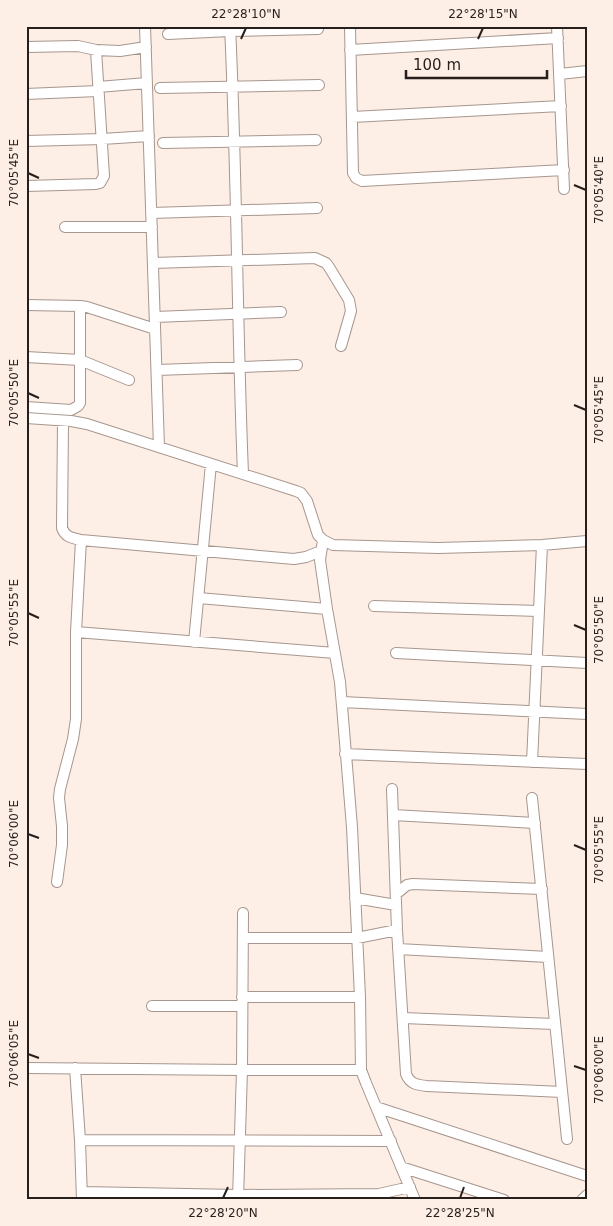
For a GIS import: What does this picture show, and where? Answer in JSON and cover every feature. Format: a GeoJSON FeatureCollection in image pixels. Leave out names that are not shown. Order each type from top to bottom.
{"type":"FeatureCollection","features":[{"type":"Feature","properties":{"kind":"street"},"geometry":{"type":"LineString","coordinates":[[145,26],[159,447]]}},
{"type":"Feature","properties":{"kind":"street"},"geometry":{"type":"LineString","coordinates":[[350,26],[353,173],[356,178],[359,180],[564,170]]}},
{"type":"Feature","properties":{"kind":"street"},"geometry":{"type":"LineString","coordinates":[[557,26],[564,189]]}},
{"type":"Feature","properties":{"kind":"street"},"geometry":{"type":"LineString","coordinates":[[168,34],[230,28],[318,28]]}},
{"type":"Feature","properties":{"kind":"street"},"geometry":{"type":"LineString","coordinates":[[230,28],[237,210],[239,367],[243,474]]}},
{"type":"Feature","properties":{"kind":"street"},"geometry":{"type":"LineString","coordinates":[[350,50],[558,38]]}},
{"type":"Feature","properties":{"kind":"street"},"geometry":{"type":"LineString","coordinates":[[26,47],[78,46],[96,50],[120,51],[146,47]]}},
{"type":"Feature","properties":{"kind":"street"},"geometry":{"type":"LineString","coordinates":[[26,186],[96,184],[100,183],[104,176],[96,50]]}},
{"type":"Feature","properties":{"kind":"street"},"geometry":{"type":"LineString","coordinates":[[560,74],[587,71]]}},
{"type":"Feature","properties":{"kind":"street"},"geometry":{"type":"LineString","coordinates":[[26,94],[98,89],[147,83]]}},
{"type":"Feature","properties":{"kind":"street"},"geometry":{"type":"LineString","coordinates":[[160,88],[319,85]]}},
{"type":"Feature","properties":{"kind":"street"},"geometry":{"type":"LineString","coordinates":[[352,117],[561,106]]}},
{"type":"Feature","properties":{"kind":"street"},"geometry":{"type":"LineString","coordinates":[[26,141],[149,136]]}},
{"type":"Feature","properties":{"kind":"street"},"geometry":{"type":"LineString","coordinates":[[163,143],[316,140]]}},
{"type":"Feature","properties":{"kind":"street"},"geometry":{"type":"LineString","coordinates":[[151,213],[316,208]]}},
{"type":"Feature","properties":{"kind":"street"},"geometry":{"type":"LineString","coordinates":[[65,227],[152,227]]}},
{"type":"Feature","properties":{"kind":"street"},"geometry":{"type":"LineString","coordinates":[[153,263],[316,258],[330,267],[351,305],[351,311],[340,346]]}},
{"type":"Feature","properties":{"kind":"street"},"geometry":{"type":"LineString","coordinates":[[26,305],[80,306],[155,329]]}},
{"type":"Feature","properties":{"kind":"street"},"geometry":{"type":"LineString","coordinates":[[26,407],[70,410],[75,409],[80,403],[80,306]]}},
{"type":"Feature","properties":{"kind":"street"},"geometry":{"type":"LineString","coordinates":[[155,317],[281,312]]}},
{"type":"Feature","properties":{"kind":"street"},"geometry":{"type":"LineString","coordinates":[[26,357],[80,360],[129,380]]}},
{"type":"Feature","properties":{"kind":"street"},"geometry":{"type":"LineString","coordinates":[[156,370],[297,365]]}},
{"type":"Feature","properties":{"kind":"street"},"geometry":{"type":"LineString","coordinates":[[26,418],[88,424],[296,490],[307,501],[322,546],[320,560],[326,609],[342,702],[352,827],[360,997],[361,1070],[414,1200]]}},
{"type":"Feature","properties":{"kind":"street"},"geometry":{"type":"LineString","coordinates":[[63,421],[62,528],[64,533],[72,538],[294,559],[306,557],[322,546],[333,544],[438,548],[542,545],[587,541]]}},
{"type":"Feature","properties":{"kind":"street"},"geometry":{"type":"LineString","coordinates":[[194,642],[211,464]]}},
{"type":"Feature","properties":{"kind":"street"},"geometry":{"type":"LineString","coordinates":[[57,882],[62,846],[60,789],[73,739],[76,719],[76,632],[81,540]]}},
{"type":"Feature","properties":{"kind":"street"},"geometry":{"type":"LineString","coordinates":[[532,762],[542,545]]}},
{"type":"Feature","properties":{"kind":"street"},"geometry":{"type":"LineString","coordinates":[[199,598],[326,609]]}},
{"type":"Feature","properties":{"kind":"street"},"geometry":{"type":"LineString","coordinates":[[374,606],[538,611]]}},
{"type":"Feature","properties":{"kind":"street"},"geometry":{"type":"LineString","coordinates":[[76,632],[335,653]]}},
{"type":"Feature","properties":{"kind":"street"},"geometry":{"type":"LineString","coordinates":[[396,653],[587,663]]}},
{"type":"Feature","properties":{"kind":"street"},"geometry":{"type":"LineString","coordinates":[[342,702],[587,714]]}},
{"type":"Feature","properties":{"kind":"street"},"geometry":{"type":"LineString","coordinates":[[345,754],[587,764]]}},
{"type":"Feature","properties":{"kind":"street"},"geometry":{"type":"LineString","coordinates":[[392,789],[398,949],[406,1074],[408,1079],[416,1085],[562,1092]]}},
{"type":"Feature","properties":{"kind":"street"},"geometry":{"type":"LineString","coordinates":[[532,798],[566,1138]]}},
{"type":"Feature","properties":{"kind":"street"},"geometry":{"type":"LineString","coordinates":[[393,815],[535,823]]}},
{"type":"Feature","properties":{"kind":"street"},"geometry":{"type":"LineString","coordinates":[[396,894],[407,885],[413,884],[542,889]]}},
{"type":"Feature","properties":{"kind":"street"},"geometry":{"type":"LineString","coordinates":[[355,898],[396,905]]}},
{"type":"Feature","properties":{"kind":"street"},"geometry":{"type":"LineString","coordinates":[[238,1197],[242,1070],[243,913]]}},
{"type":"Feature","properties":{"kind":"street"},"geometry":{"type":"LineString","coordinates":[[243,938],[357,938],[397,930]]}},
{"type":"Feature","properties":{"kind":"street"},"geometry":{"type":"LineString","coordinates":[[398,949],[548,957]]}},
{"type":"Feature","properties":{"kind":"street"},"geometry":{"type":"LineString","coordinates":[[152,1006],[360,997]]}},
{"type":"Feature","properties":{"kind":"street"},"geometry":{"type":"LineString","coordinates":[[402,1018],[555,1024]]}},
{"type":"Feature","properties":{"kind":"street"},"geometry":{"type":"LineString","coordinates":[[26,1068],[361,1070]]}},
{"type":"Feature","properties":{"kind":"street"},"geometry":{"type":"LineString","coordinates":[[74,1068],[82,1196],[238,1197],[379,1194],[410,1187]]}},
{"type":"Feature","properties":{"kind":"street"},"geometry":{"type":"LineString","coordinates":[[376,1106],[587,1176]]}},
{"type":"Feature","properties":{"kind":"street"},"geometry":{"type":"LineString","coordinates":[[80,1140],[391,1141]]}},
{"type":"Feature","properties":{"kind":"street"},"geometry":{"type":"LineString","coordinates":[[401,1167],[504,1200]]}},
{"type":"Feature","properties":{"kind":"street"},"geometry":{"type":"LineString","coordinates":[[582,1200],[587,1194]]}}]}
